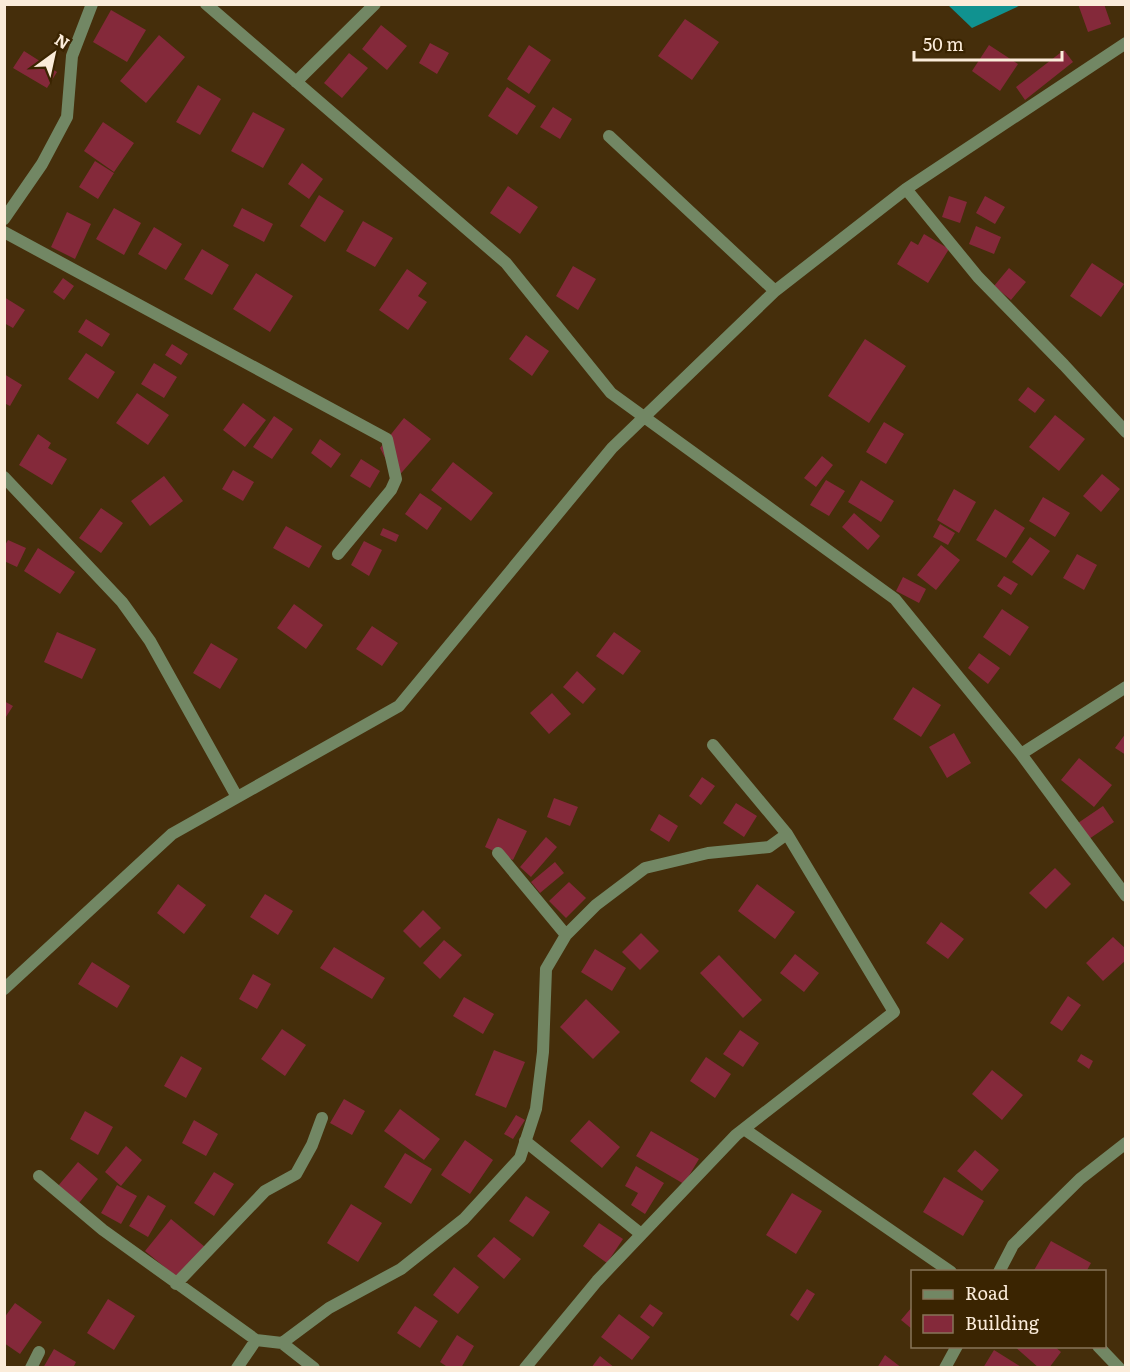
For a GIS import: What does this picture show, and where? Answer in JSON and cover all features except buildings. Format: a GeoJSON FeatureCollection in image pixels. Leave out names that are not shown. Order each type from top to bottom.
{"type":"FeatureCollection","features":[{"type":"Feature","properties":{"kind":"street"},"geometry":{"type":"LineString","coordinates":[[4,219],[42,164],[67,117],[72,56],[92,4]]}},
{"type":"Feature","properties":{"kind":"street"},"geometry":{"type":"LineString","coordinates":[[206,4],[506,263],[611,393],[895,599],[1021,754],[1125,896]]}},
{"type":"Feature","properties":{"kind":"street"},"geometry":{"type":"LineString","coordinates":[[296,82],[375,4]]}},
{"type":"Feature","properties":{"kind":"street"},"geometry":{"type":"LineString","coordinates":[[4,989],[172,834],[399,706],[612,448],[775,291],[906,189],[1125,44]]}},
{"type":"Feature","properties":{"kind":"street"},"geometry":{"type":"LineString","coordinates":[[609,136],[775,291]]}},
{"type":"Feature","properties":{"kind":"street"},"geometry":{"type":"LineString","coordinates":[[906,189],[978,277],[1064,364],[1125,432]]}},
{"type":"Feature","properties":{"kind":"street"},"geometry":{"type":"LineString","coordinates":[[4,232],[387,439],[396,478],[391,490],[338,554]]}},
{"type":"Feature","properties":{"kind":"street"},"geometry":{"type":"LineString","coordinates":[[4,477],[10,480],[122,602],[150,641],[237,797]]}},
{"type":"Feature","properties":{"kind":"street"},"geometry":{"type":"LineString","coordinates":[[1021,754],[1125,687]]}},
{"type":"Feature","properties":{"kind":"street"},"geometry":{"type":"LineString","coordinates":[[525,1368],[597,1281],[744,1129],[894,1012],[787,834],[713,745]]}},
{"type":"Feature","properties":{"kind":"street"},"geometry":{"type":"LineString","coordinates":[[282,1343],[329,1308],[401,1269],[464,1219],[520,1158],[536,1109],[546,969],[566,935],[596,905],[645,868],[708,853],[769,847],[787,834]]}},
{"type":"Feature","properties":{"kind":"street"},"geometry":{"type":"LineString","coordinates":[[498,853],[566,935]]}},
{"type":"Feature","properties":{"kind":"street"},"geometry":{"type":"LineString","coordinates":[[176,1284],[265,1191],[296,1174],[312,1145],[322,1118]]}},
{"type":"Feature","properties":{"kind":"street"},"geometry":{"type":"LineString","coordinates":[[744,1129],[948,1270]]}},
{"type":"Feature","properties":{"kind":"street"},"geometry":{"type":"LineString","coordinates":[[525,1141],[641,1234]]}},
{"type":"Feature","properties":{"kind":"street"},"geometry":{"type":"LineString","coordinates":[[1000,1270],[1013,1245],[1080,1179],[1125,1143]]}},
{"type":"Feature","properties":{"kind":"street"},"geometry":{"type":"LineString","coordinates":[[39,1176],[103,1230],[256,1340],[282,1343],[314,1368]]}},
{"type":"Feature","properties":{"kind":"street"},"geometry":{"type":"LineString","coordinates":[[237,1368],[256,1340]]}},
{"type":"Feature","properties":{"kind":"street"},"geometry":{"type":"LineString","coordinates":[[945,1368],[956,1348]]}},
{"type":"Feature","properties":{"kind":"street"},"geometry":{"type":"LineString","coordinates":[[1099,1348],[1119,1368]]}},
{"type":"Feature","properties":{"kind":"street"},"geometry":{"type":"LineString","coordinates":[[32,1368],[39,1352]]}},
{"type":"Feature","properties":{"kind":"water"},"geometry":{"type":"Polygon","coordinates":[[[948,5],[1021,5],[972,28],[948,5]]]}}]}
